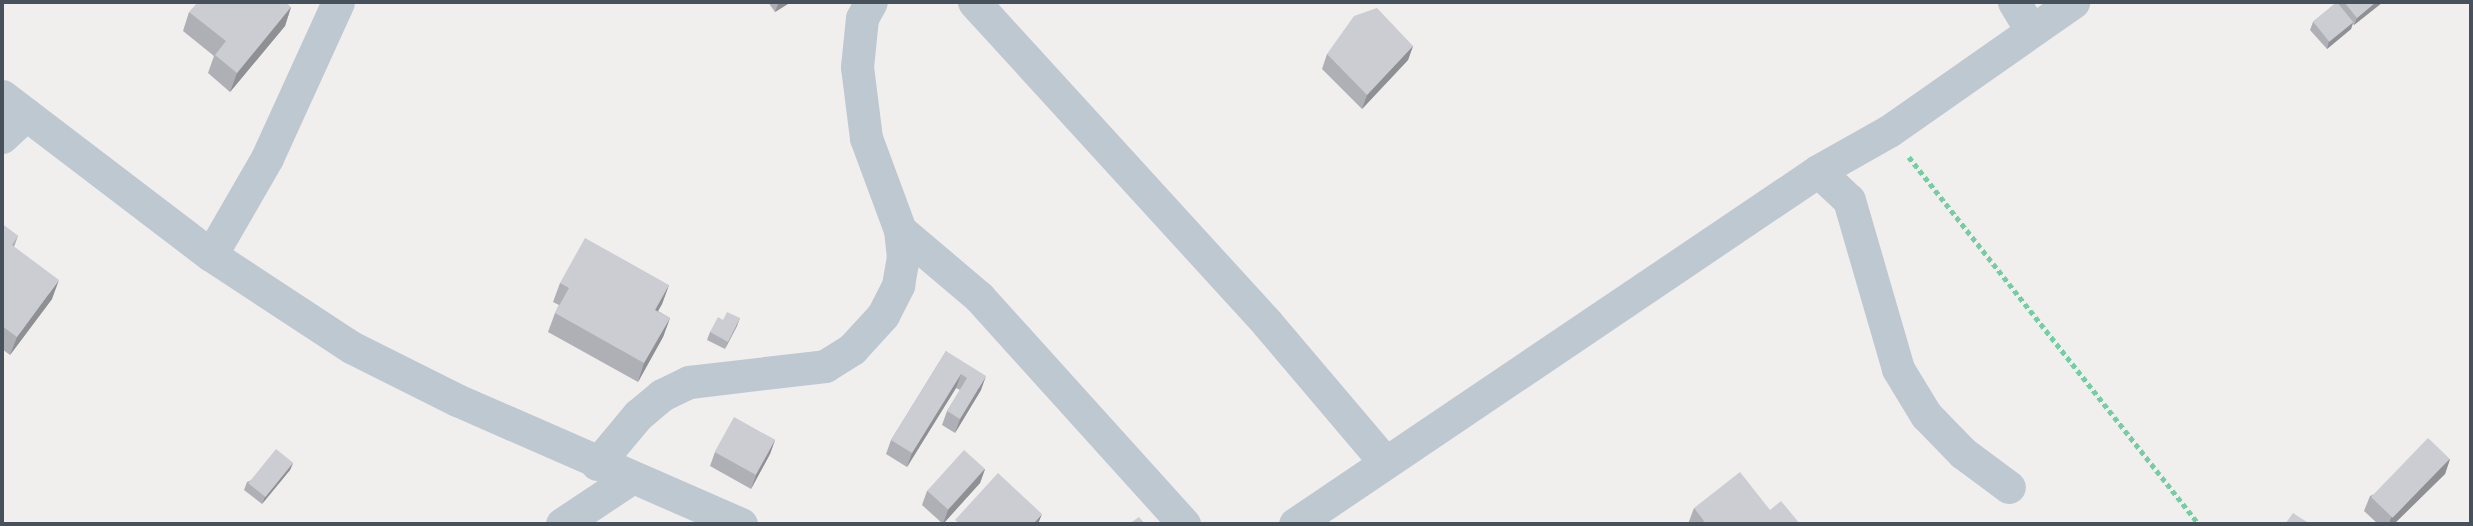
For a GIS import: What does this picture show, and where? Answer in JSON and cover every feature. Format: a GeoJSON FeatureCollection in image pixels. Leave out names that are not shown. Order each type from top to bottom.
{"type":"FeatureCollection","features":[{"type":"Feature","properties":{"kind":"street"},"geometry":{"type":"LineString","coordinates":[[211,255],[267,158],[338,2]]}},
{"type":"Feature","properties":{"kind":"street"},"geometry":{"type":"LineString","coordinates":[[597,464],[638,415],[662,395],[689,382],[825,366],[852,349],[883,316],[898,285],[903,258],[900,230],[866,138],[857,67],[862,18],[872,2]]}},
{"type":"Feature","properties":{"kind":"street"},"geometry":{"type":"LineString","coordinates":[[974,2],[1267,323],[1384,461]]}},
{"type":"Feature","properties":{"kind":"street"},"geometry":{"type":"LineString","coordinates":[[1295,524],[1384,461],[1818,171],[1889,131],[2022,16],[2073,2]]}},
{"type":"Feature","properties":{"kind":"street"},"geometry":{"type":"LineString","coordinates":[[2,137],[14,105],[211,255],[351,347],[597,464],[741,524]]}},
{"type":"Feature","properties":{"kind":"street"},"geometry":{"type":"LineString","coordinates":[[1818,171],[1849,200],[1898,369],[1919,404],[1963,453],[2009,487]]}},
{"type":"Feature","properties":{"kind":"street"},"geometry":{"type":"LineString","coordinates":[[900,230],[979,297],[1184,524]]}},
{"type":"Feature","properties":{"kind":"street"},"geometry":{"type":"LineString","coordinates":[[562,524],[631,478]]}},
{"type":"Feature","properties":{"kind":"path"},"geometry":{"type":"LineString","coordinates":[[1889,131],[2199,524]]}},
{"type":"Feature","properties":{"kind":"building"},"geometry":{"type":"Polygon","coordinates":[[[198,2],[285,2],[291,7],[237,73],[215,55],[226,41],[189,12],[198,2]]]}},
{"type":"Feature","properties":{"kind":"building"},"geometry":{"type":"Polygon","coordinates":[[[2337,2],[2353,22],[2329,42],[2313,22],[2337,2]]]}},
{"type":"Feature","properties":{"kind":"building"},"geometry":{"type":"Polygon","coordinates":[[[2344,2],[2376,2],[2357,18],[2344,2]]]}},
{"type":"Feature","properties":{"kind":"building"},"geometry":{"type":"Polygon","coordinates":[[[1377,8],[1413,46],[1367,95],[1327,54],[1354,16],[1377,8]]]}},
{"type":"Feature","properties":{"kind":"building"},"geometry":{"type":"Polygon","coordinates":[[[2,224],[18,236],[12,245],[59,280],[17,337],[2,326],[2,224]]]}},
{"type":"Feature","properties":{"kind":"building"},"geometry":{"type":"Polygon","coordinates":[[[585,238],[669,285],[655,310],[670,318],[644,363],[555,313],[569,288],[560,283],[585,238]]]}},
{"type":"Feature","properties":{"kind":"building"},"geometry":{"type":"Polygon","coordinates":[[[727,312],[740,318],[728,342],[710,332],[718,317],[723,320],[727,312]]]}},
{"type":"Feature","properties":{"kind":"building"},"geometry":{"type":"Polygon","coordinates":[[[946,351],[986,376],[960,419],[947,411],[967,378],[961,374],[912,453],[891,440],[946,351]]]}},
{"type":"Feature","properties":{"kind":"building"},"geometry":{"type":"Polygon","coordinates":[[[734,417],[775,440],[756,475],[715,452],[734,417]]]}},
{"type":"Feature","properties":{"kind":"building"},"geometry":{"type":"Polygon","coordinates":[[[2428,438],[2450,459],[2393,518],[2371,497],[2428,438]]]}},
{"type":"Feature","properties":{"kind":"building"},"geometry":{"type":"Polygon","coordinates":[[[276,449],[293,463],[265,497],[248,483],[276,449]]]}},
{"type":"Feature","properties":{"kind":"building"},"geometry":{"type":"Polygon","coordinates":[[[964,450],[985,469],[948,510],[927,491],[964,450]]]}},
{"type":"Feature","properties":{"kind":"building"},"geometry":{"type":"Polygon","coordinates":[[[1740,472],[1770,510],[1781,501],[1800,524],[1701,524],[1704,521],[1694,508],[1740,472]]]}},
{"type":"Feature","properties":{"kind":"building"},"geometry":{"type":"Polygon","coordinates":[[[998,473],[1042,514],[1033,524],[960,524],[955,520],[998,473]]]}},
{"type":"Feature","properties":{"kind":"building"},"geometry":{"type":"Polygon","coordinates":[[[2293,513],[2310,524],[2285,524],[2293,513]]]}},
{"type":"Feature","properties":{"kind":"building"},"geometry":{"type":"Polygon","coordinates":[[[1139,517],[1145,524],[1129,524],[1139,517]]]}}]}
